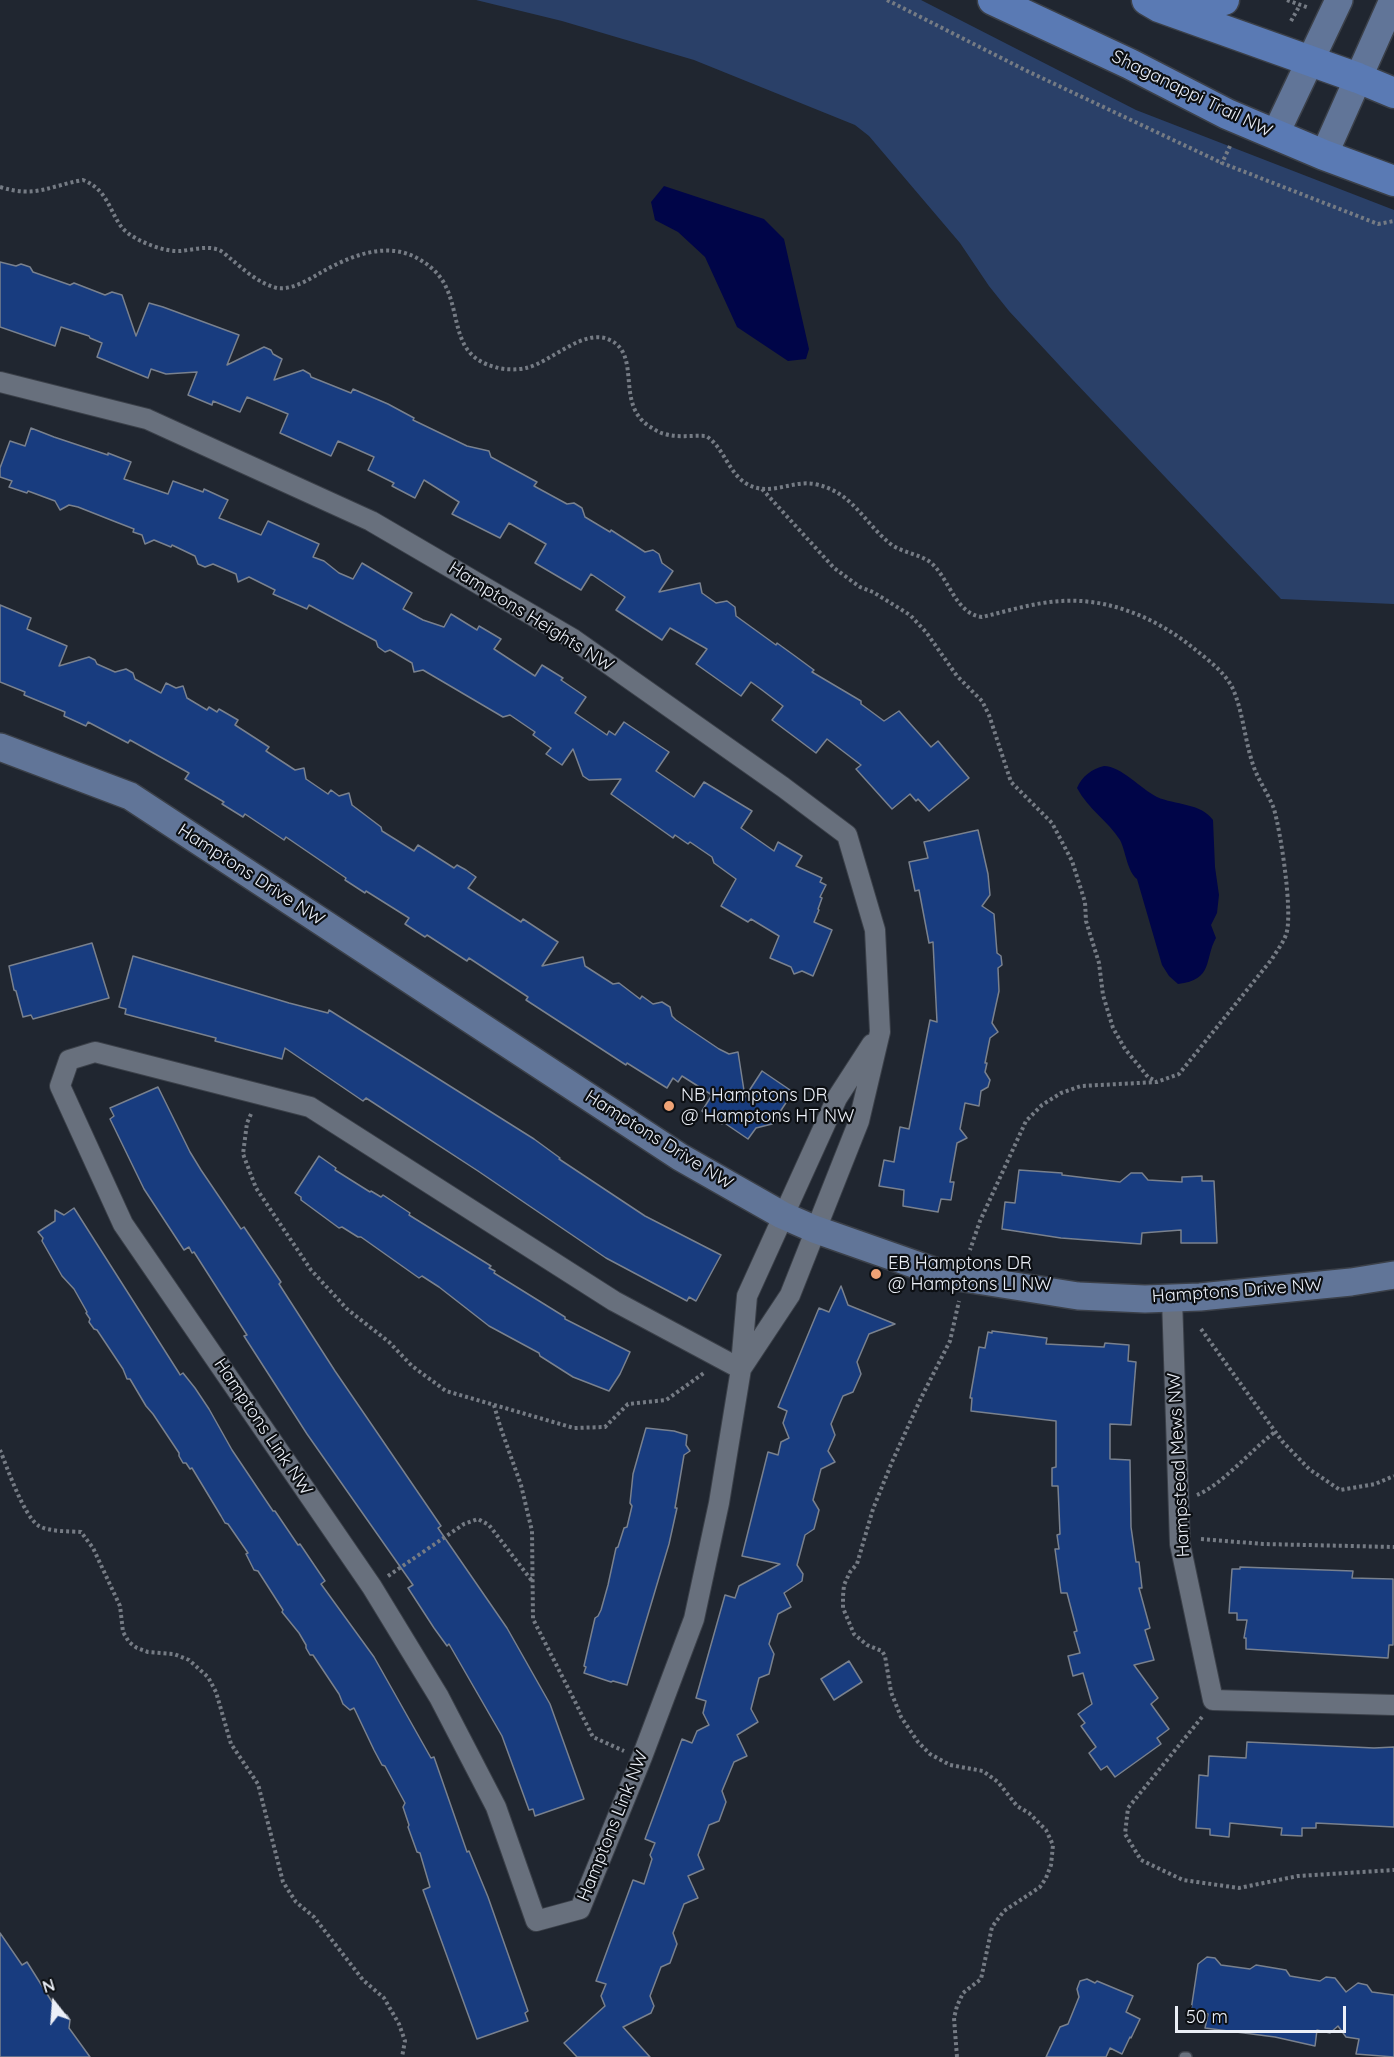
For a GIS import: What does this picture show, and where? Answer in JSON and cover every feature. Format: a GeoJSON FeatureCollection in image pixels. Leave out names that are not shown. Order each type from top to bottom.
{"type":"FeatureCollection","features":[{"type":"Feature","properties":{"kind":"main road","name":"Shaganappi Trail NW"},"geometry":{"type":"LineString","coordinates":[[993,0],[1130,64],[1227,114],[1324,155],[1394,181]]}},
{"type":"Feature","properties":{"kind":"main road"},"geometry":{"type":"LineString","coordinates":[[1153,3],[1210,3],[1224,0]]}},
{"type":"Feature","properties":{"kind":"main road"},"geometry":{"type":"LineString","coordinates":[[1153,3],[1394,93]]}},
{"type":"Feature","properties":{"kind":"street"},"geometry":{"type":"LineString","coordinates":[[1324,155],[1393,0]]}},
{"type":"Feature","properties":{"kind":"street"},"geometry":{"type":"LineString","coordinates":[[1275,135],[1309,60],[1329,6]]}},
{"type":"Feature","properties":{"kind":"street","name":"Hamptons Heights NW"},"geometry":{"type":"LineString","coordinates":[[0,382],[147,419],[371,521],[573,639],[783,787],[847,835],[875,930],[880,1032],[859,1121],[814,1229]]}},
{"type":"Feature","properties":{"kind":"street","name":"Hamptons Drive NW"},"geometry":{"type":"LineString","coordinates":[[0,747],[130,795],[680,1157],[782,1215],[814,1229],[945,1275],[1078,1296],[1200,1297],[1317,1286],[1394,1275]]}},
{"type":"Feature","properties":{"kind":"street"},"geometry":{"type":"LineString","coordinates":[[782,1215],[837,1098],[880,1032]]}},
{"type":"Feature","properties":{"kind":"street","name":"Hamptons Link NW"},"geometry":{"type":"LineString","coordinates":[[741,1369],[614,1301],[310,1107],[95,1052],[69,1060],[60,1086],[123,1224],[372,1587],[439,1697],[496,1807],[536,1921],[580,1909],[642,1757],[694,1619],[719,1503],[741,1369],[747,1296],[782,1215]]}},
{"type":"Feature","properties":{"kind":"street","name":"Hamptons Link NW"},"geometry":{"type":"LineString","coordinates":[[741,1369],[790,1295],[814,1229]]}},
{"type":"Feature","properties":{"kind":"street","name":"Hampstead Mews NW"},"geometry":{"type":"LineString","coordinates":[[1172,1298],[1180,1544],[1213,1700]]}},
{"type":"Feature","properties":{"kind":"street"},"geometry":{"type":"LineString","coordinates":[[1213,1700],[1394,1705]]}},
{"type":"Feature","properties":{"kind":"path"},"geometry":{"type":"LineString","coordinates":[[887,0],[1025,70],[1222,163],[1378,224],[1394,221]]}},
{"type":"Feature","properties":{"kind":"path"},"geometry":{"type":"LineString","coordinates":[[1287,0],[1300,4],[1329,6]]}},
{"type":"Feature","properties":{"kind":"path"},"geometry":{"type":"LineString","coordinates":[[1291,21],[1300,4]]}},
{"type":"Feature","properties":{"kind":"path"},"geometry":{"type":"LineString","coordinates":[[1222,163],[1230,146]]}},
{"type":"Feature","properties":{"kind":"path"},"geometry":{"type":"LineString","coordinates":[[0,187],[25,193],[83,180],[95,186],[104,197],[120,226],[128,234],[165,249],[177,251],[216,249],[254,276],[276,288],[291,287],[307,281],[348,259],[371,252],[386,250],[414,256],[438,274],[446,286],[460,339],[478,359],[493,367],[526,368],[584,339],[596,336],[611,340],[626,361],[631,403],[641,420],[659,433],[667,435],[706,436],[719,449],[742,481],[748,485],[761,489],[782,489],[805,483],[834,490],[847,498],[895,547],[931,563],[962,607],[975,616],[1059,601],[1082,600],[1105,603],[1139,615],[1178,636],[1225,677],[1233,689],[1239,707],[1254,769],[1275,812],[1288,912],[1287,931],[1283,942],[1272,959],[1179,1074],[1157,1082],[1081,1086],[1061,1093],[1042,1105],[1026,1121],[980,1221],[970,1250]]}},
{"type":"Feature","properties":{"kind":"path"},"geometry":{"type":"LineString","coordinates":[[761,489],[834,568],[860,587],[873,592],[910,615],[926,632],[957,676],[982,701],[989,715],[1011,782],[1052,823],[1072,861],[1085,902],[1086,921],[1099,963],[1103,995],[1113,1028],[1125,1049],[1148,1077],[1157,1082]]}},
{"type":"Feature","properties":{"kind":"path"},"geometry":{"type":"LineString","coordinates":[[261,1094],[247,1123],[243,1154],[256,1188],[311,1270],[347,1309],[389,1342],[412,1366],[446,1391],[574,1428],[605,1427],[628,1404],[666,1400],[702,1375],[718,1357]]}},
{"type":"Feature","properties":{"kind":"path"},"geometry":{"type":"LineString","coordinates":[[957,2057],[954,2018],[957,2006],[963,1993],[981,1979],[993,1927],[1004,1911],[1040,1887],[1046,1878],[1051,1864],[1053,1845],[1046,1830],[1029,1813],[1017,1806],[998,1782],[983,1771],[950,1765],[930,1754],[918,1742],[901,1717],[891,1692],[885,1656],[882,1651],[867,1645],[854,1634],[843,1608],[843,1596],[844,1585],[857,1564],[873,1509],[892,1462],[950,1341],[959,1297]]}},
{"type":"Feature","properties":{"kind":"path"},"geometry":{"type":"LineString","coordinates":[[1201,1329],[1275,1432],[1309,1469],[1340,1490],[1375,1484],[1394,1476]]}},
{"type":"Feature","properties":{"kind":"path"},"geometry":{"type":"LineString","coordinates":[[494,1405],[521,1485],[532,1531],[533,1619],[593,1737],[642,1757]]}},
{"type":"Feature","properties":{"kind":"path"},"geometry":{"type":"LineString","coordinates":[[1194,1497],[1222,1478],[1275,1432]]}},
{"type":"Feature","properties":{"kind":"path"},"geometry":{"type":"LineString","coordinates":[[0,1450],[24,1507],[36,1525],[81,1532],[93,1548],[120,1606],[123,1632],[129,1642],[148,1652],[174,1653],[189,1660],[208,1677],[216,1692],[231,1744],[258,1784],[284,1882],[296,1902],[314,1917],[363,1980],[384,1998],[399,2024],[405,2041],[402,2057]]}},
{"type":"Feature","properties":{"kind":"path"},"geometry":{"type":"LineString","coordinates":[[372,1587],[464,1524],[478,1519],[489,1525],[532,1582]]}},
{"type":"Feature","properties":{"kind":"path"},"geometry":{"type":"LineString","coordinates":[[1180,1544],[1201,1539],[1263,1544],[1394,1547]]}},
{"type":"Feature","properties":{"kind":"path"},"geometry":{"type":"LineString","coordinates":[[1213,1700],[1198,1723],[1128,1808],[1125,1834],[1141,1860],[1184,1880],[1239,1888],[1298,1876],[1394,1870]]}},
{"type":"Feature","properties":{"kind":"shaded area"},"geometry":{"type":"Polygon","coordinates":[[[476,0],[921,0],[1136,110],[1394,210],[1394,604],[1281,599],[1009,311],[960,243],[869,136],[855,125],[694,60],[562,21],[476,0]]]}},
{"type":"Feature","properties":{"kind":"shaded area"},"geometry":{"type":"Polygon","coordinates":[[[664,186],[764,219],[784,239],[809,349],[806,359],[788,361],[737,327],[705,257],[678,232],[655,220],[651,202],[664,186]]]}},
{"type":"Feature","properties":{"kind":"shaded area"},"geometry":{"type":"Polygon","coordinates":[[[1104,766],[1124,774],[1157,797],[1195,807],[1208,814],[1213,820],[1219,895],[1217,913],[1211,925],[1216,938],[1203,973],[1189,982],[1178,984],[1162,965],[1137,879],[1129,866],[1120,840],[1077,788],[1088,774],[1104,766]]]}},
{"type":"Feature","properties":{"kind":"building"},"geometry":{"type":"Polygon","coordinates":[[[0,262],[16,266],[21,264],[30,267],[33,272],[70,285],[74,283],[105,295],[112,292],[122,295],[136,336],[149,303],[163,307],[239,335],[227,365],[264,347],[282,359],[274,380],[303,370],[311,377],[351,393],[353,389],[388,404],[414,418],[413,420],[467,446],[489,451],[491,457],[537,482],[534,486],[567,504],[574,503],[582,508],[585,517],[610,532],[611,530],[645,552],[653,550],[659,554],[662,563],[673,571],[659,592],[700,583],[702,593],[716,603],[727,601],[735,607],[736,616],[814,670],[812,672],[861,701],[861,704],[884,721],[899,711],[931,747],[938,741],[969,778],[929,811],[910,794],[892,809],[856,769],[861,765],[827,739],[816,753],[772,720],[783,706],[762,690],[751,682],[741,696],[696,664],[707,649],[670,628],[662,640],[616,610],[625,597],[591,574],[581,590],[535,563],[546,544],[509,523],[500,538],[452,514],[459,502],[424,480],[415,498],[392,486],[394,483],[368,470],[374,457],[338,441],[331,456],[280,433],[288,414],[247,397],[240,412],[213,401],[212,405],[188,395],[197,372],[166,374],[151,369],[148,378],[97,357],[102,343],[89,336],[61,327],[55,346],[0,327],[0,262]]]}},
{"type":"Feature","properties":{"kind":"building"},"geometry":{"type":"Polygon","coordinates":[[[31,428],[131,462],[124,479],[168,494],[173,481],[203,492],[204,489],[228,500],[219,518],[261,535],[268,521],[319,544],[313,557],[353,579],[362,563],[412,593],[403,609],[423,620],[444,627],[451,614],[477,630],[479,626],[501,639],[494,649],[535,676],[542,665],[563,678],[561,680],[586,697],[575,713],[607,735],[609,731],[615,735],[624,722],[669,752],[656,771],[694,797],[704,782],[752,811],[741,828],[774,851],[778,842],[802,856],[796,866],[822,878],[820,882],[826,885],[820,897],[822,898],[814,922],[832,930],[813,976],[802,971],[794,974],[791,967],[770,958],[779,936],[751,919],[748,922],[721,906],[736,879],[714,863],[712,857],[690,842],[688,844],[675,835],[673,838],[611,794],[621,779],[589,780],[583,776],[573,749],[562,765],[546,754],[551,748],[533,735],[535,732],[510,715],[503,717],[423,670],[414,672],[412,663],[390,650],[385,652],[378,647],[376,641],[309,605],[307,609],[273,594],[275,590],[249,577],[238,582],[236,574],[213,564],[205,567],[198,564],[195,556],[172,545],[171,547],[154,540],[145,544],[142,535],[133,532],[134,529],[78,507],[69,505],[60,510],[55,501],[9,487],[12,481],[0,477],[0,468],[10,441],[25,446],[31,428]]]}},
{"type":"Feature","properties":{"kind":"building"},"geometry":{"type":"Polygon","coordinates":[[[0,605],[31,618],[27,629],[67,646],[59,666],[89,657],[97,664],[115,672],[126,669],[133,673],[135,679],[161,693],[166,683],[176,688],[183,686],[187,698],[207,710],[209,707],[217,712],[219,709],[238,720],[235,725],[269,747],[266,751],[295,770],[304,768],[306,779],[328,794],[331,790],[339,796],[349,793],[352,805],[381,827],[382,831],[414,851],[418,845],[454,868],[457,865],[466,870],[476,877],[468,888],[521,922],[523,919],[558,942],[542,966],[583,957],[585,966],[613,984],[619,983],[640,999],[642,996],[653,1004],[662,1002],[670,1007],[672,1016],[676,1020],[719,1049],[729,1054],[738,1052],[745,1097],[762,1071],[793,1092],[772,1124],[756,1128],[748,1139],[702,1111],[712,1095],[682,1076],[678,1082],[673,1078],[667,1088],[627,1063],[626,1065],[526,1000],[528,997],[469,958],[467,961],[427,935],[425,937],[405,924],[409,918],[345,880],[346,878],[286,837],[284,840],[245,814],[243,817],[222,804],[224,802],[185,779],[189,773],[130,740],[128,743],[88,722],[86,726],[64,716],[65,712],[0,682],[0,605]]]}},
{"type":"Feature","properties":{"kind":"building"},"geometry":{"type":"Polygon","coordinates":[[[978,830],[988,874],[990,895],[982,906],[994,914],[997,953],[1001,956],[1002,965],[998,968],[999,991],[992,1023],[998,1032],[990,1038],[985,1063],[987,1063],[985,1072],[990,1080],[988,1087],[981,1091],[979,1106],[965,1103],[960,1129],[967,1138],[957,1143],[950,1182],[954,1182],[951,1200],[941,1199],[938,1212],[903,1206],[904,1190],[879,1186],[884,1160],[894,1162],[900,1127],[909,1129],[930,1020],[937,1022],[933,942],[929,943],[919,890],[915,891],[909,862],[928,858],[924,842],[978,830]]]}},
{"type":"Feature","properties":{"kind":"building"},"geometry":{"type":"Polygon","coordinates":[[[92,943],[109,998],[33,1019],[31,1015],[23,1017],[9,966],[92,943]]]}},
{"type":"Feature","properties":{"kind":"building"},"geometry":{"type":"Polygon","coordinates":[[[133,956],[289,1003],[328,1013],[329,1010],[534,1139],[559,1159],[645,1216],[721,1255],[696,1301],[689,1297],[687,1301],[606,1258],[478,1171],[366,1098],[363,1101],[285,1048],[282,1059],[215,1041],[216,1038],[125,1014],[126,1009],[119,1007],[133,956]]]}},
{"type":"Feature","properties":{"kind":"building"},"geometry":{"type":"Polygon","coordinates":[[[158,1087],[201,1170],[241,1229],[244,1227],[281,1282],[279,1284],[335,1371],[441,1526],[438,1528],[507,1628],[550,1704],[584,1799],[535,1816],[533,1809],[529,1810],[502,1736],[449,1644],[447,1646],[408,1588],[413,1585],[307,1434],[244,1336],[247,1335],[194,1252],[192,1253],[189,1247],[184,1250],[144,1189],[110,1119],[114,1116],[110,1108],[158,1087]]]}},
{"type":"Feature","properties":{"kind":"building"},"geometry":{"type":"Polygon","coordinates":[[[319,1156],[336,1168],[335,1170],[370,1192],[381,1197],[383,1195],[410,1213],[409,1215],[491,1266],[489,1268],[495,1271],[494,1273],[565,1319],[630,1352],[609,1391],[573,1377],[540,1356],[539,1353],[489,1326],[439,1287],[422,1276],[419,1278],[361,1237],[342,1227],[339,1228],[301,1200],[301,1197],[295,1193],[319,1156]]]}},
{"type":"Feature","properties":{"kind":"building"},"geometry":{"type":"Polygon","coordinates":[[[1019,1170],[1062,1173],[1062,1175],[1120,1182],[1131,1173],[1142,1173],[1148,1180],[1182,1182],[1182,1177],[1202,1176],[1202,1181],[1214,1181],[1217,1243],[1181,1243],[1181,1230],[1142,1233],[1141,1244],[1061,1238],[1002,1229],[1005,1202],[1015,1203],[1019,1170]]]}},
{"type":"Feature","properties":{"kind":"building"},"geometry":{"type":"Polygon","coordinates":[[[74,1208],[180,1375],[183,1373],[195,1388],[232,1450],[273,1511],[298,1545],[300,1544],[325,1581],[321,1584],[374,1657],[431,1758],[434,1757],[467,1852],[469,1851],[488,1897],[528,2011],[525,2013],[528,2021],[477,2039],[423,1890],[430,1887],[420,1853],[417,1852],[408,1827],[403,1807],[405,1803],[385,1766],[382,1765],[354,1708],[350,1710],[343,1704],[339,1694],[313,1655],[310,1655],[299,1633],[282,1612],[283,1610],[258,1571],[254,1570],[246,1554],[248,1553],[225,1523],[192,1468],[190,1469],[186,1463],[183,1463],[179,1453],[130,1379],[127,1379],[123,1369],[97,1330],[89,1322],[87,1312],[74,1289],[62,1276],[42,1241],[43,1238],[38,1232],[55,1221],[55,1210],[64,1215],[74,1208]]]}},
{"type":"Feature","properties":{"kind":"building"},"geometry":{"type":"Polygon","coordinates":[[[841,1286],[848,1305],[895,1324],[869,1334],[857,1362],[861,1374],[853,1392],[843,1396],[831,1424],[835,1435],[828,1451],[835,1462],[821,1469],[813,1500],[819,1510],[814,1529],[805,1535],[797,1565],[803,1574],[802,1581],[784,1593],[791,1607],[778,1614],[769,1644],[774,1654],[769,1674],[759,1678],[751,1709],[758,1722],[737,1735],[747,1756],[734,1762],[722,1791],[726,1802],[719,1821],[709,1825],[698,1855],[704,1869],[688,1876],[698,1898],[684,1904],[673,1933],[677,1944],[670,1963],[661,1967],[650,1996],[654,2006],[651,2013],[623,2027],[650,2057],[577,2057],[564,2043],[605,2006],[601,1996],[606,1984],[596,1981],[633,1880],[644,1884],[655,1843],[645,1839],[682,1739],[692,1743],[697,1731],[709,1725],[703,1713],[706,1701],[696,1698],[725,1595],[735,1598],[739,1586],[780,1564],[742,1556],[768,1452],[778,1455],[781,1442],[789,1438],[783,1423],[787,1411],[778,1407],[819,1308],[829,1312],[841,1286]]]}},
{"type":"Feature","properties":{"kind":"building"},"geometry":{"type":"Polygon","coordinates":[[[992,1331],[1047,1338],[1046,1344],[1104,1347],[1105,1343],[1129,1345],[1128,1361],[1136,1362],[1131,1425],[1110,1424],[1110,1459],[1130,1460],[1131,1527],[1136,1562],[1139,1562],[1142,1588],[1139,1588],[1150,1628],[1145,1630],[1154,1660],[1134,1665],[1158,1698],[1151,1704],[1169,1729],[1157,1738],[1161,1744],[1115,1777],[1107,1766],[1101,1770],[1089,1753],[1096,1747],[1081,1726],[1085,1723],[1078,1714],[1092,1704],[1083,1673],[1073,1676],[1068,1656],[1080,1653],[1067,1593],[1061,1593],[1055,1549],[1059,1549],[1057,1535],[1060,1534],[1058,1486],[1052,1486],[1052,1468],[1056,1467],[1056,1421],[971,1411],[972,1398],[970,1398],[979,1347],[985,1348],[988,1332],[992,1333],[992,1331]]]}},
{"type":"Feature","properties":{"kind":"building"},"geometry":{"type":"Polygon","coordinates":[[[646,1428],[687,1435],[686,1445],[690,1451],[684,1455],[675,1508],[677,1508],[669,1544],[627,1685],[584,1673],[586,1667],[584,1666],[595,1618],[601,1610],[608,1585],[616,1548],[624,1528],[627,1527],[632,1506],[630,1503],[633,1474],[646,1428]]]}},
{"type":"Feature","properties":{"kind":"building"},"geometry":{"type":"Polygon","coordinates":[[[1240,1567],[1353,1571],[1352,1578],[1393,1579],[1393,1645],[1389,1645],[1388,1658],[1246,1649],[1246,1638],[1244,1638],[1247,1620],[1237,1620],[1237,1613],[1229,1613],[1232,1569],[1240,1569],[1240,1567]]]}},
{"type":"Feature","properties":{"kind":"building"},"geometry":{"type":"Polygon","coordinates":[[[849,1661],[862,1682],[834,1700],[821,1679],[849,1661]]]}},
{"type":"Feature","properties":{"kind":"building"},"geometry":{"type":"Polygon","coordinates":[[[1247,1742],[1394,1747],[1394,1827],[1316,1823],[1316,1828],[1302,1828],[1302,1836],[1281,1835],[1282,1828],[1230,1823],[1229,1837],[1210,1835],[1210,1829],[1196,1828],[1199,1775],[1208,1776],[1209,1756],[1246,1758],[1247,1742]]]}},
{"type":"Feature","properties":{"kind":"building"},"geometry":{"type":"Polygon","coordinates":[[[0,1933],[22,1965],[27,1962],[59,2013],[67,2015],[70,2020],[69,2028],[90,2057],[0,2057],[0,1933]]]}},
{"type":"Feature","properties":{"kind":"building"},"geometry":{"type":"Polygon","coordinates":[[[1207,1957],[1215,1958],[1221,1965],[1250,1969],[1256,1965],[1286,1970],[1290,1976],[1320,1981],[1326,1977],[1335,1978],[1346,1992],[1358,1983],[1367,1985],[1372,1992],[1394,1995],[1394,2057],[1356,2054],[1359,2039],[1346,2037],[1338,2026],[1330,2033],[1317,2030],[1315,2046],[1275,2037],[1205,2028],[1208,2014],[1191,2010],[1198,1964],[1207,1957]]]}},
{"type":"Feature","properties":{"kind":"building"},"geometry":{"type":"Polygon","coordinates":[[[1087,1979],[1133,1996],[1126,2012],[1140,2019],[1131,2038],[1122,2054],[1110,2048],[1106,2057],[1046,2057],[1060,2027],[1068,2024],[1079,1997],[1077,1989],[1080,1981],[1087,1979]]]}},
{"type":"Feature","properties":{"kind":"place","name":"NB Hamptons DR @ Hamptons HT NW"},"geometry":{"type":"Point","coordinates":[669,1106]}},
{"type":"Feature","properties":{"kind":"place","name":"EB Hamptons DR @ Hamptons LI NW"},"geometry":{"type":"Point","coordinates":[876,1274]}}]}
